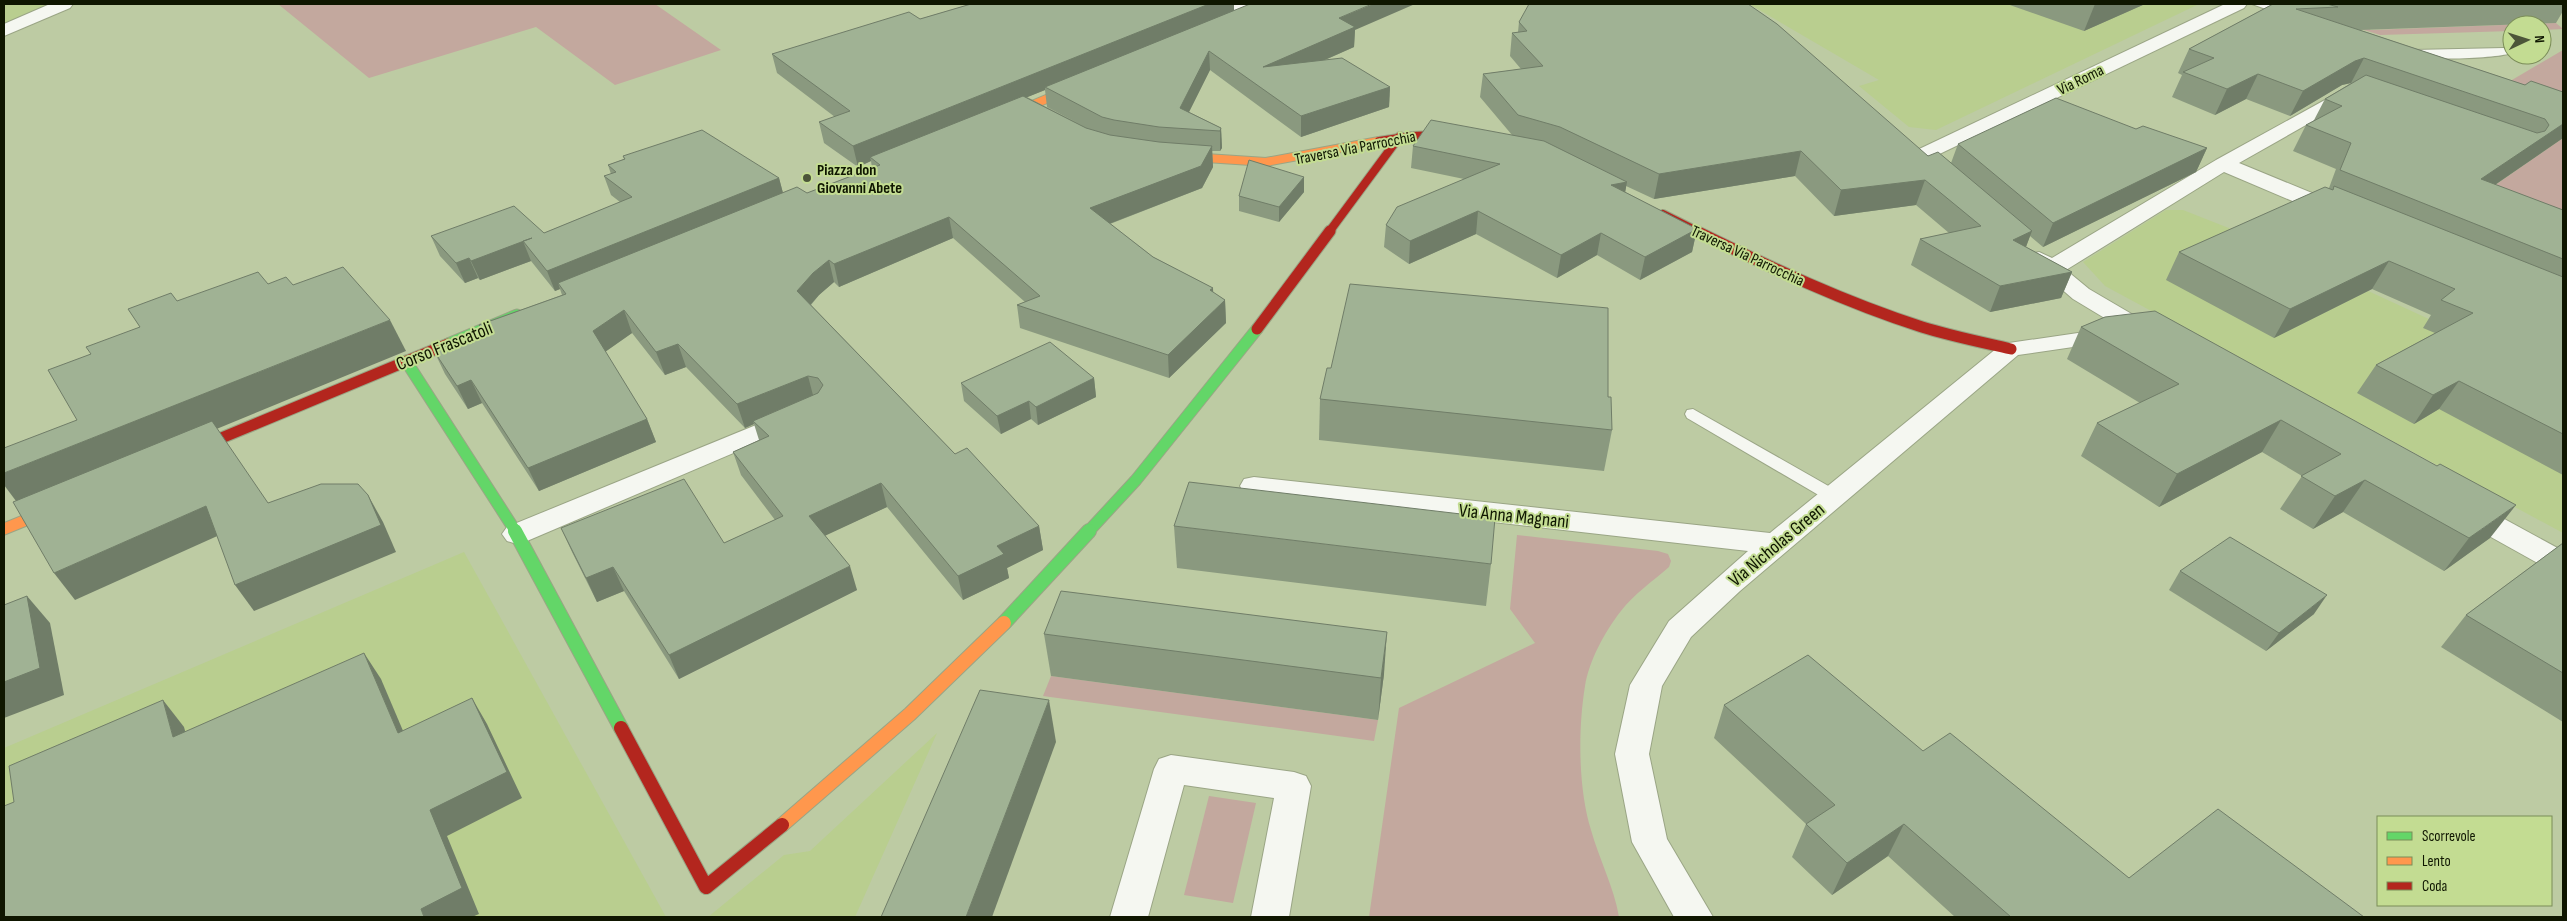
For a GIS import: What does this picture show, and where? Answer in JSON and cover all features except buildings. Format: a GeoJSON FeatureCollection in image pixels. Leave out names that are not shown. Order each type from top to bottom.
{"type":"FeatureCollection","features":[{"type":"Feature","properties":{"kind":"street"},"geometry":{"type":"LineString","coordinates":[[4,31],[64,4]]}},
{"type":"Feature","properties":{"kind":"street","name":"Via Roma"},"geometry":{"type":"LineString","coordinates":[[1922,155],[2238,4]]}},
{"type":"Feature","properties":{"kind":"street"},"geometry":{"type":"LineString","coordinates":[[1234,12],[1260,9]]}},
{"type":"Feature","properties":{"kind":"street"},"geometry":{"type":"LineString","coordinates":[[990,122],[1095,78]]}},
{"type":"Feature","properties":{"kind":"street"},"geometry":{"type":"LineString","coordinates":[[2051,269],[2223,164],[2350,90],[2368,97]]}},
{"type":"Feature","properties":{"kind":"street"},"geometry":{"type":"LineString","coordinates":[[1027,107],[1040,113]]}},
{"type":"Feature","properties":{"kind":"street","name":"Traversa Via Parrocchia"},"geometry":{"type":"LineString","coordinates":[[1160,155],[1240,162],[1277,161],[1400,136],[1434,133],[1467,135]]}},
{"type":"Feature","properties":{"kind":"street"},"geometry":{"type":"LineString","coordinates":[[406,360],[517,534],[706,887],[796,815],[920,707],[1025,602],[1111,507],[1222,374],[1400,136]]}},
{"type":"Feature","properties":{"kind":"street"},"geometry":{"type":"LineString","coordinates":[[2223,164],[2361,222]]}},
{"type":"Feature","properties":{"kind":"street","name":"Traversa Via Parrocchia"},"geometry":{"type":"LineString","coordinates":[[1654,210],[1752,259],[1876,312],[1924,328],[2011,349]]}},
{"type":"Feature","properties":{"kind":"street"},"geometry":{"type":"LineString","coordinates":[[2011,349],[2158,339],[2081,294],[2022,244]]}},
{"type":"Feature","properties":{"kind":"street","name":"Corso Frascatoli"},"geometry":{"type":"LineString","coordinates":[[178,456],[525,312]]}},
{"type":"Feature","properties":{"kind":"street","name":"Via Nicholas Green"},"geometry":{"type":"LineString","coordinates":[[1694,917],[1650,842],[1632,754],[1646,685],[1680,629],[1775,544],[2011,349]]}},
{"type":"Feature","properties":{"kind":"street"},"geometry":{"type":"LineString","coordinates":[[517,534],[815,409]]}},
{"type":"Feature","properties":{"kind":"street","name":"Via Anna Magnani"},"geometry":{"type":"LineString","coordinates":[[1254,486],[1775,544]]}},
{"type":"Feature","properties":{"kind":"street"},"geometry":{"type":"LineString","coordinates":[[2442,497],[2563,564]]}},
{"type":"Feature","properties":{"kind":"street"},"geometry":{"type":"LineString","coordinates":[[4,529],[68,502]]}},
{"type":"Feature","properties":{"kind":"street"},"geometry":{"type":"LineString","coordinates":[[1129,917],[1171,768],[1294,786],[1270,917]]}},
{"type":"Feature","properties":{"kind":"lane"},"geometry":{"type":"LineString","coordinates":[[2258,4],[2304,19]]}},
{"type":"Feature","properties":{"kind":"lane"},"geometry":{"type":"LineString","coordinates":[[2402,52],[2433,55],[2502,52]]}},
{"type":"Feature","properties":{"kind":"lane"},"geometry":{"type":"LineString","coordinates":[[1693,414],[1833,496]]}},
{"type":"Feature","properties":{"kind":"shaded area"},"geometry":{"type":"Polygon","coordinates":[[[4,4],[48,4],[4,24],[4,4]]]}},
{"type":"Feature","properties":{"kind":"shaded area"},"geometry":{"type":"Polygon","coordinates":[[[278,4],[655,4],[721,50],[615,85],[536,27],[369,78],[278,4]]]}},
{"type":"Feature","properties":{"kind":"shaded area"},"geometry":{"type":"Polygon","coordinates":[[[1749,4],[2199,4],[1936,130],[1909,127],[1859,86],[1879,80],[1749,4]]]}},
{"type":"Feature","properties":{"kind":"shaded area"},"geometry":{"type":"Polygon","coordinates":[[[2283,5],[2349,15],[2371,30],[2502,25],[2502,31],[2380,35],[2283,5]]]}},
{"type":"Feature","properties":{"kind":"shaded area"},"geometry":{"type":"Polygon","coordinates":[[[2552,23],[2556,23],[2563,29],[2552,30],[2552,23]]]}},
{"type":"Feature","properties":{"kind":"shaded area"},"geometry":{"type":"Polygon","coordinates":[[[2563,50],[2563,114],[2495,90],[2538,65],[2552,65],[2552,56],[2563,50]]]}},
{"type":"Feature","properties":{"kind":"shaded area"},"geometry":{"type":"Polygon","coordinates":[[[2563,138],[2563,241],[2488,190],[2563,138]]]}},
{"type":"Feature","properties":{"kind":"shaded area"},"geometry":{"type":"Polygon","coordinates":[[[2166,210],[2183,210],[2249,236],[2563,381],[2563,533],[2105,286],[2083,262],[2166,210]]]}},
{"type":"Feature","properties":{"kind":"shaded area"},"geometry":{"type":"Polygon","coordinates":[[[1517,535],[1658,551],[1668,554],[1671,561],[1669,567],[1632,599],[1615,619],[1594,657],[1585,686],[1580,739],[1584,796],[1591,830],[1614,895],[1619,917],[1369,917],[1399,708],[1535,643],[1510,609],[1517,535]]]}},
{"type":"Feature","properties":{"kind":"shaded area"},"geometry":{"type":"Polygon","coordinates":[[[464,552],[666,917],[4,917],[4,748],[464,552]]]}},
{"type":"Feature","properties":{"kind":"shaded area"},"geometry":{"type":"Polygon","coordinates":[[[1051,676],[1378,720],[1374,741],[1043,696],[1051,676]]]}},
{"type":"Feature","properties":{"kind":"shaded area"},"geometry":{"type":"Polygon","coordinates":[[[937,733],[855,917],[708,917],[784,855],[810,851],[937,733]]]}},
{"type":"Feature","properties":{"kind":"shaded area"},"geometry":{"type":"Polygon","coordinates":[[[1209,796],[1256,803],[1233,903],[1184,895],[1209,796]]]}},
{"type":"Feature","properties":{"kind":"traffic: fast"},"geometry":{"type":"LineString","coordinates":[[448,344],[517,315]]}},
{"type":"Feature","properties":{"kind":"traffic: fast"},"geometry":{"type":"LineString","coordinates":[[1004,623],[1136,480],[1257,329]]}},
{"type":"Feature","properties":{"kind":"traffic: fast"},"geometry":{"type":"LineString","coordinates":[[406,361],[517,534],[621,728]]}},
{"type":"Feature","properties":{"kind":"traffic: slow"},"geometry":{"type":"LineString","coordinates":[[1004,117],[1082,84]]}},
{"type":"Feature","properties":{"kind":"traffic: slow"},"geometry":{"type":"LineString","coordinates":[[1176,156],[1266,162],[1302,157],[1379,141]]}},
{"type":"Feature","properties":{"kind":"traffic: slow"},"geometry":{"type":"LineString","coordinates":[[4,529],[58,507]]}},
{"type":"Feature","properties":{"kind":"traffic: slow"},"geometry":{"type":"LineString","coordinates":[[782,825],[910,714],[1004,623]]}},
{"type":"Feature","properties":{"kind":"traffic: jam"},"geometry":{"type":"LineString","coordinates":[[1379,141],[1412,136],[1459,134]]}},
{"type":"Feature","properties":{"kind":"traffic: jam"},"geometry":{"type":"LineString","coordinates":[[1257,329],[1400,136]]}},
{"type":"Feature","properties":{"kind":"traffic: jam"},"geometry":{"type":"LineString","coordinates":[[1663,214],[1758,261],[1888,316],[1966,339],[2011,349]]}},
{"type":"Feature","properties":{"kind":"traffic: jam"},"geometry":{"type":"LineString","coordinates":[[190,451],[448,344]]}},
{"type":"Feature","properties":{"kind":"traffic: jam"},"geometry":{"type":"LineString","coordinates":[[621,728],[706,887],[782,825]]}},
{"type":"Feature","properties":{"kind":"place","name":"Piazza don Giovanni Abete"},"geometry":{"type":"Point","coordinates":[807,178]}}]}
